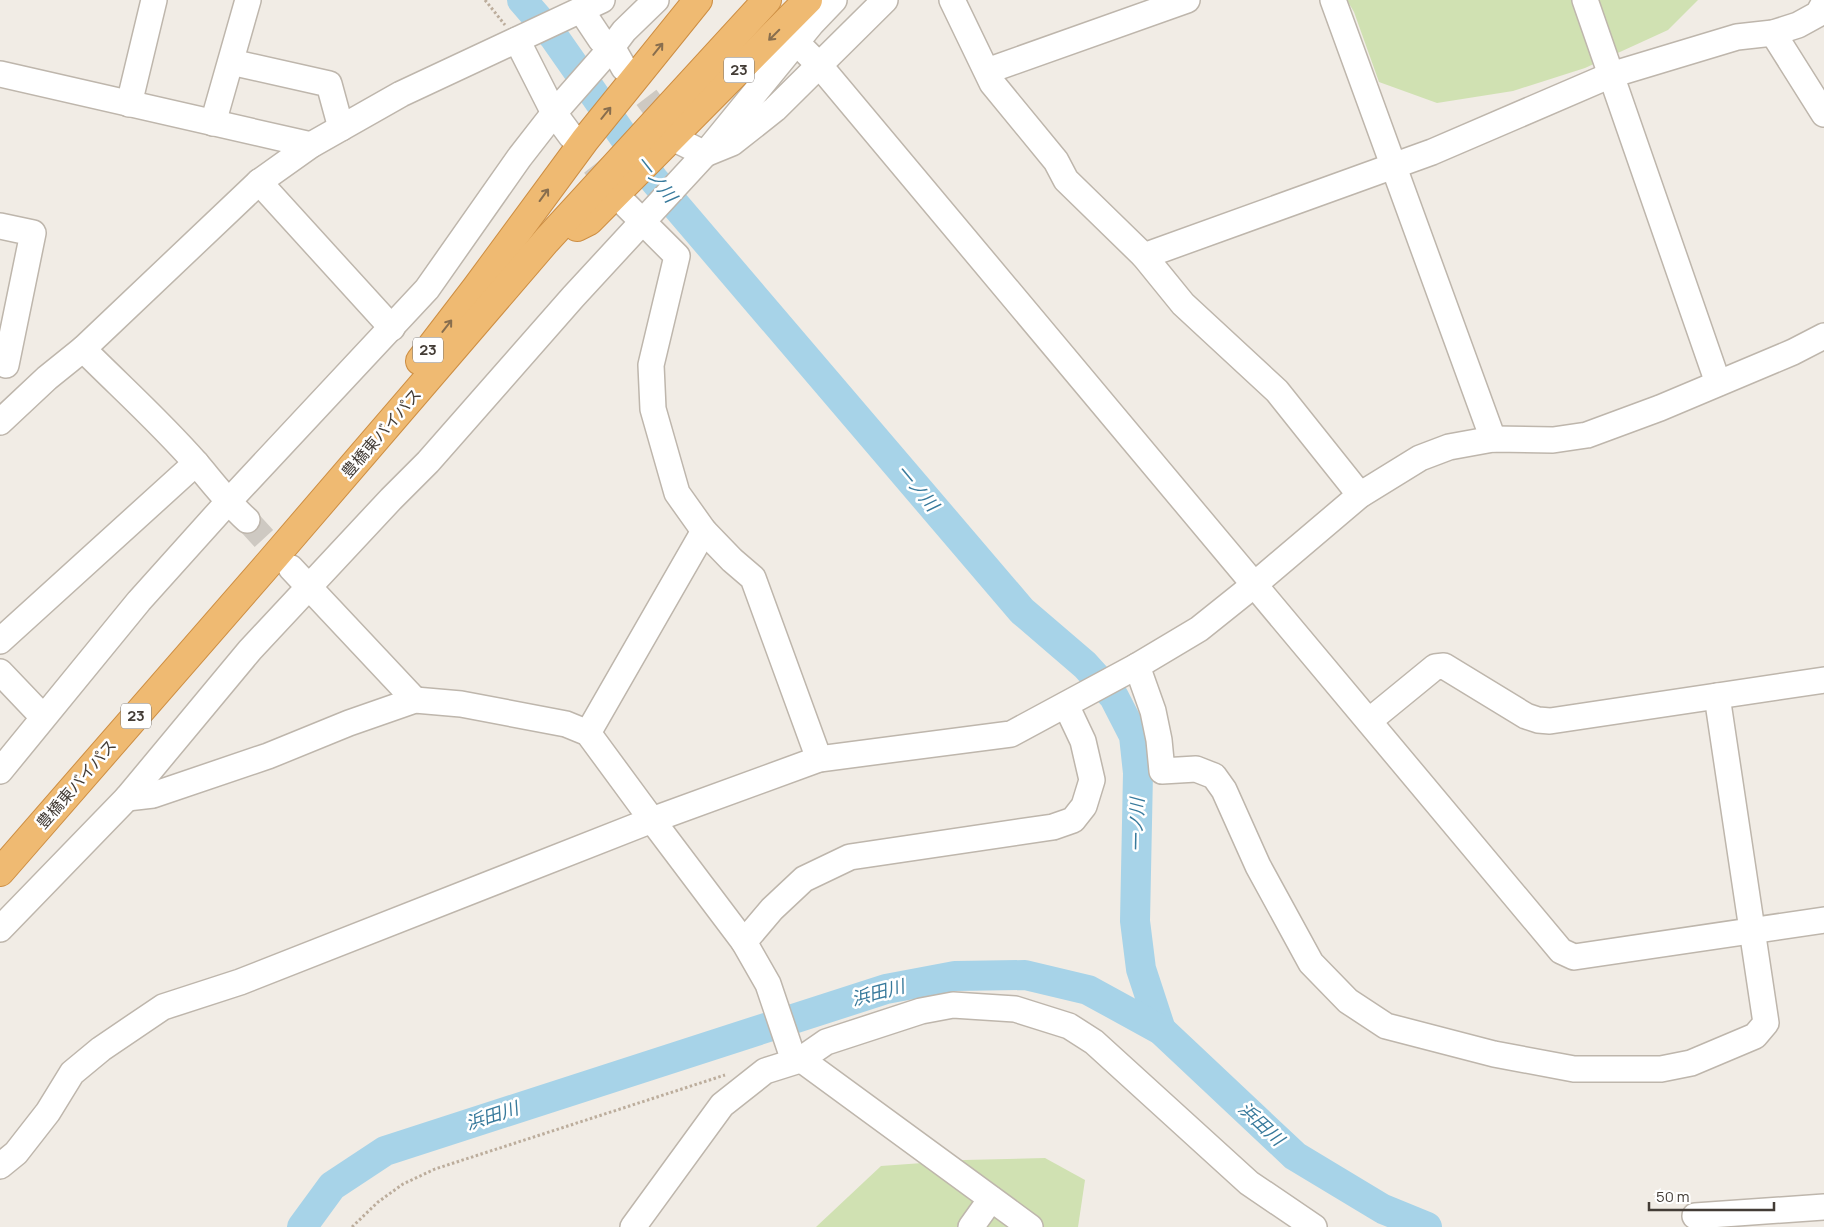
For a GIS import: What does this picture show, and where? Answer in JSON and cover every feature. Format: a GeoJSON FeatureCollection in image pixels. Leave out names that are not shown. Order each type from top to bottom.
{"type":"FeatureCollection","features":[{"type":"Feature","properties":{"kind":"highway","name":"23"},"geometry":{"type":"LineString","coordinates":[[281,564],[368,429],[476,288],[578,138],[617,64],[698,0]]}},
{"type":"Feature","properties":{"kind":"highway","name":"23"},"geometry":{"type":"LineString","coordinates":[[669,135],[767,0]]}},
{"type":"Feature","properties":{"kind":"highway","name":"23"},"geometry":{"type":"LineString","coordinates":[[618,187],[808,0]]}},
{"type":"Feature","properties":{"kind":"highway","name":"豊橋東バイパス"},"geometry":{"type":"LineString","coordinates":[[0,872],[281,564],[546,241],[589,221],[618,187]]}},
{"type":"Feature","properties":{"kind":"street"},"geometry":{"type":"LineString","coordinates":[[129,104],[154,0]]}},
{"type":"Feature","properties":{"kind":"street"},"geometry":{"type":"LineString","coordinates":[[214,123],[248,0]]}},
{"type":"Feature","properties":{"kind":"street"},"geometry":{"type":"LineString","coordinates":[[0,771],[138,601],[427,289],[519,158],[558,108],[617,64],[624,31],[656,0]]}},
{"type":"Feature","properties":{"kind":"street"},"geometry":{"type":"LineString","coordinates":[[0,929],[127,798],[250,650],[428,462],[572,297],[698,161],[812,23],[834,0]]}},
{"type":"Feature","properties":{"kind":"street"},"geometry":{"type":"LineString","coordinates":[[698,161],[732,143],[775,109],[812,58],[885,0]]}},
{"type":"Feature","properties":{"kind":"street"},"geometry":{"type":"LineString","coordinates":[[952,0],[992,83],[1056,162],[1066,180],[1144,256],[1183,304],[1277,392],[1360,495]]}},
{"type":"Feature","properties":{"kind":"street"},"geometry":{"type":"LineString","coordinates":[[987,71],[1187,0]]}},
{"type":"Feature","properties":{"kind":"street"},"geometry":{"type":"LineString","coordinates":[[1333,0],[1493,439]]}},
{"type":"Feature","properties":{"kind":"street"},"geometry":{"type":"LineString","coordinates":[[1585,0],[1718,383]]}},
{"type":"Feature","properties":{"kind":"street"},"geometry":{"type":"LineString","coordinates":[[1144,256],[1432,152],[1611,75],[1737,37],[1773,33],[1798,25],[1818,14],[1824,3]]}},
{"type":"Feature","properties":{"kind":"street"},"geometry":{"type":"LineString","coordinates":[[0,422],[47,378],[83,350],[259,182],[341,128],[401,94],[585,8],[601,40],[617,64]]}},
{"type":"Feature","properties":{"kind":"street"},"geometry":{"type":"LineString","coordinates":[[1773,33],[1824,114]]}},
{"type":"Feature","properties":{"kind":"street"},"geometry":{"type":"LineString","coordinates":[[517,40],[578,138]]}},
{"type":"Feature","properties":{"kind":"street"},"geometry":{"type":"LineString","coordinates":[[812,58],[1562,951],[1574,957],[1824,920]]}},
{"type":"Feature","properties":{"kind":"street"},"geometry":{"type":"LineString","coordinates":[[231,62],[329,84],[341,128]]}},
{"type":"Feature","properties":{"kind":"street"},"geometry":{"type":"LineString","coordinates":[[0,74],[311,146]]}},
{"type":"Feature","properties":{"kind":"street"},"geometry":{"type":"LineString","coordinates":[[669,135],[698,161]]}},
{"type":"Feature","properties":{"kind":"street"},"geometry":{"type":"LineString","coordinates":[[259,182],[392,328]]}},
{"type":"Feature","properties":{"kind":"street"},"geometry":{"type":"LineString","coordinates":[[618,187],[646,217],[677,256],[651,365],[653,409],[677,493],[704,531],[732,560],[754,578],[819,759]]}},
{"type":"Feature","properties":{"kind":"street"},"geometry":{"type":"LineString","coordinates":[[0,226],[34,233],[3,365],[47,378]]}},
{"type":"Feature","properties":{"kind":"street"},"geometry":{"type":"LineString","coordinates":[[0,1166],[16,1152],[48,1112],[72,1073],[101,1049],[163,1007],[240,982],[652,820],[819,759],[1011,734],[1072,702],[1199,629],[1360,495],[1420,458],[1449,448],[1493,439],[1553,440],[1587,435],[1660,408],[1793,352],[1824,336]]}},
{"type":"Feature","properties":{"kind":"street"},"geometry":{"type":"LineString","coordinates":[[83,350],[147,412],[196,463],[228,502],[247,520]]}},
{"type":"Feature","properties":{"kind":"street"},"geometry":{"type":"LineString","coordinates":[[0,641],[196,463]]}},
{"type":"Feature","properties":{"kind":"street"},"geometry":{"type":"LineString","coordinates":[[588,733],[704,531]]}},
{"type":"Feature","properties":{"kind":"street"},"geometry":{"type":"LineString","coordinates":[[281,564],[308,588],[415,700]]}},
{"type":"Feature","properties":{"kind":"street"},"geometry":{"type":"LineString","coordinates":[[1369,721],[1435,667],[1444,666],[1526,716],[1550,721],[1824,680]]}},
{"type":"Feature","properties":{"kind":"street"},"geometry":{"type":"LineString","coordinates":[[1134,667],[1153,711],[1159,740],[1162,771],[1196,769],[1214,776],[1224,790],[1258,866],[1311,963],[1348,1001],[1386,1026],[1494,1054],[1574,1069],[1662,1069],[1691,1064],[1756,1036],[1766,1023],[1717,696]]}},
{"type":"Feature","properties":{"kind":"street"},"geometry":{"type":"LineString","coordinates":[[0,672],[44,717]]}},
{"type":"Feature","properties":{"kind":"street"},"geometry":{"type":"LineString","coordinates":[[127,798],[153,795],[259,759],[348,723],[415,700],[480,707],[566,724],[588,733],[744,942],[768,984],[796,1056],[1030,1227]]}},
{"type":"Feature","properties":{"kind":"street"},"geometry":{"type":"LineString","coordinates":[[744,942],[772,909],[804,879],[850,857],[1053,827],[1073,820],[1084,806],[1092,780],[1072,702]]}},
{"type":"Feature","properties":{"kind":"street"},"geometry":{"type":"LineString","coordinates":[[633,1227],[722,1105],[765,1072],[826,1042],[921,1011],[953,1005],[1015,1009],[1068,1026],[1094,1042],[1249,1183],[1314,1227]]}},
{"type":"Feature","properties":{"kind":"street"},"geometry":{"type":"LineString","coordinates":[[971,1227],[991,1199]]}},
{"type":"Feature","properties":{"kind":"street"},"geometry":{"type":"LineString","coordinates":[[1695,1216],[1824,1207]]}},
{"type":"Feature","properties":{"kind":"path"},"geometry":{"type":"LineString","coordinates":[[485,0],[517,40]]}},
{"type":"Feature","properties":{"kind":"path"},"geometry":{"type":"LineString","coordinates":[[352,1227],[378,1202],[402,1184],[434,1169],[732,1073]]}},
{"type":"Feature","properties":{"kind":"green space"},"geometry":{"type":"Polygon","coordinates":[[[1347,0],[1698,0],[1668,30],[1585,68],[1513,91],[1437,103],[1379,82],[1354,12],[1347,0]]]}},
{"type":"Feature","properties":{"kind":"green space"},"geometry":{"type":"Polygon","coordinates":[[[1045,1158],[1085,1180],[1078,1227],[816,1227],[881,1166],[964,1160],[1045,1158]]]}},
{"type":"Feature","properties":{"kind":"waterway","name":"一ノ川"},"geometry":{"type":"LineString","coordinates":[[522,0],[554,37],[654,180],[1022,611],[1085,665],[1114,697],[1134,736],[1138,773],[1135,921],[1141,969],[1161,1030]]}},
{"type":"Feature","properties":{"kind":"waterway","name":"浜田川"},"geometry":{"type":"LineString","coordinates":[[302,1227],[332,1186],[385,1151],[886,989],[955,976],[1025,975],[1088,990],[1161,1030],[1295,1156],[1383,1209],[1427,1227]]}},
{"type":"Feature","properties":{"kind":"tunnel"},"geometry":{"type":"LineString","coordinates":[[624,68],[673,132]]}},
{"type":"Feature","properties":{"kind":"tunnel"},"geometry":{"type":"LineString","coordinates":[[571,136],[616,193]]}},
{"type":"Feature","properties":{"kind":"tunnel"},"geometry":{"type":"LineString","coordinates":[[247,520],[291,568]]}}]}
